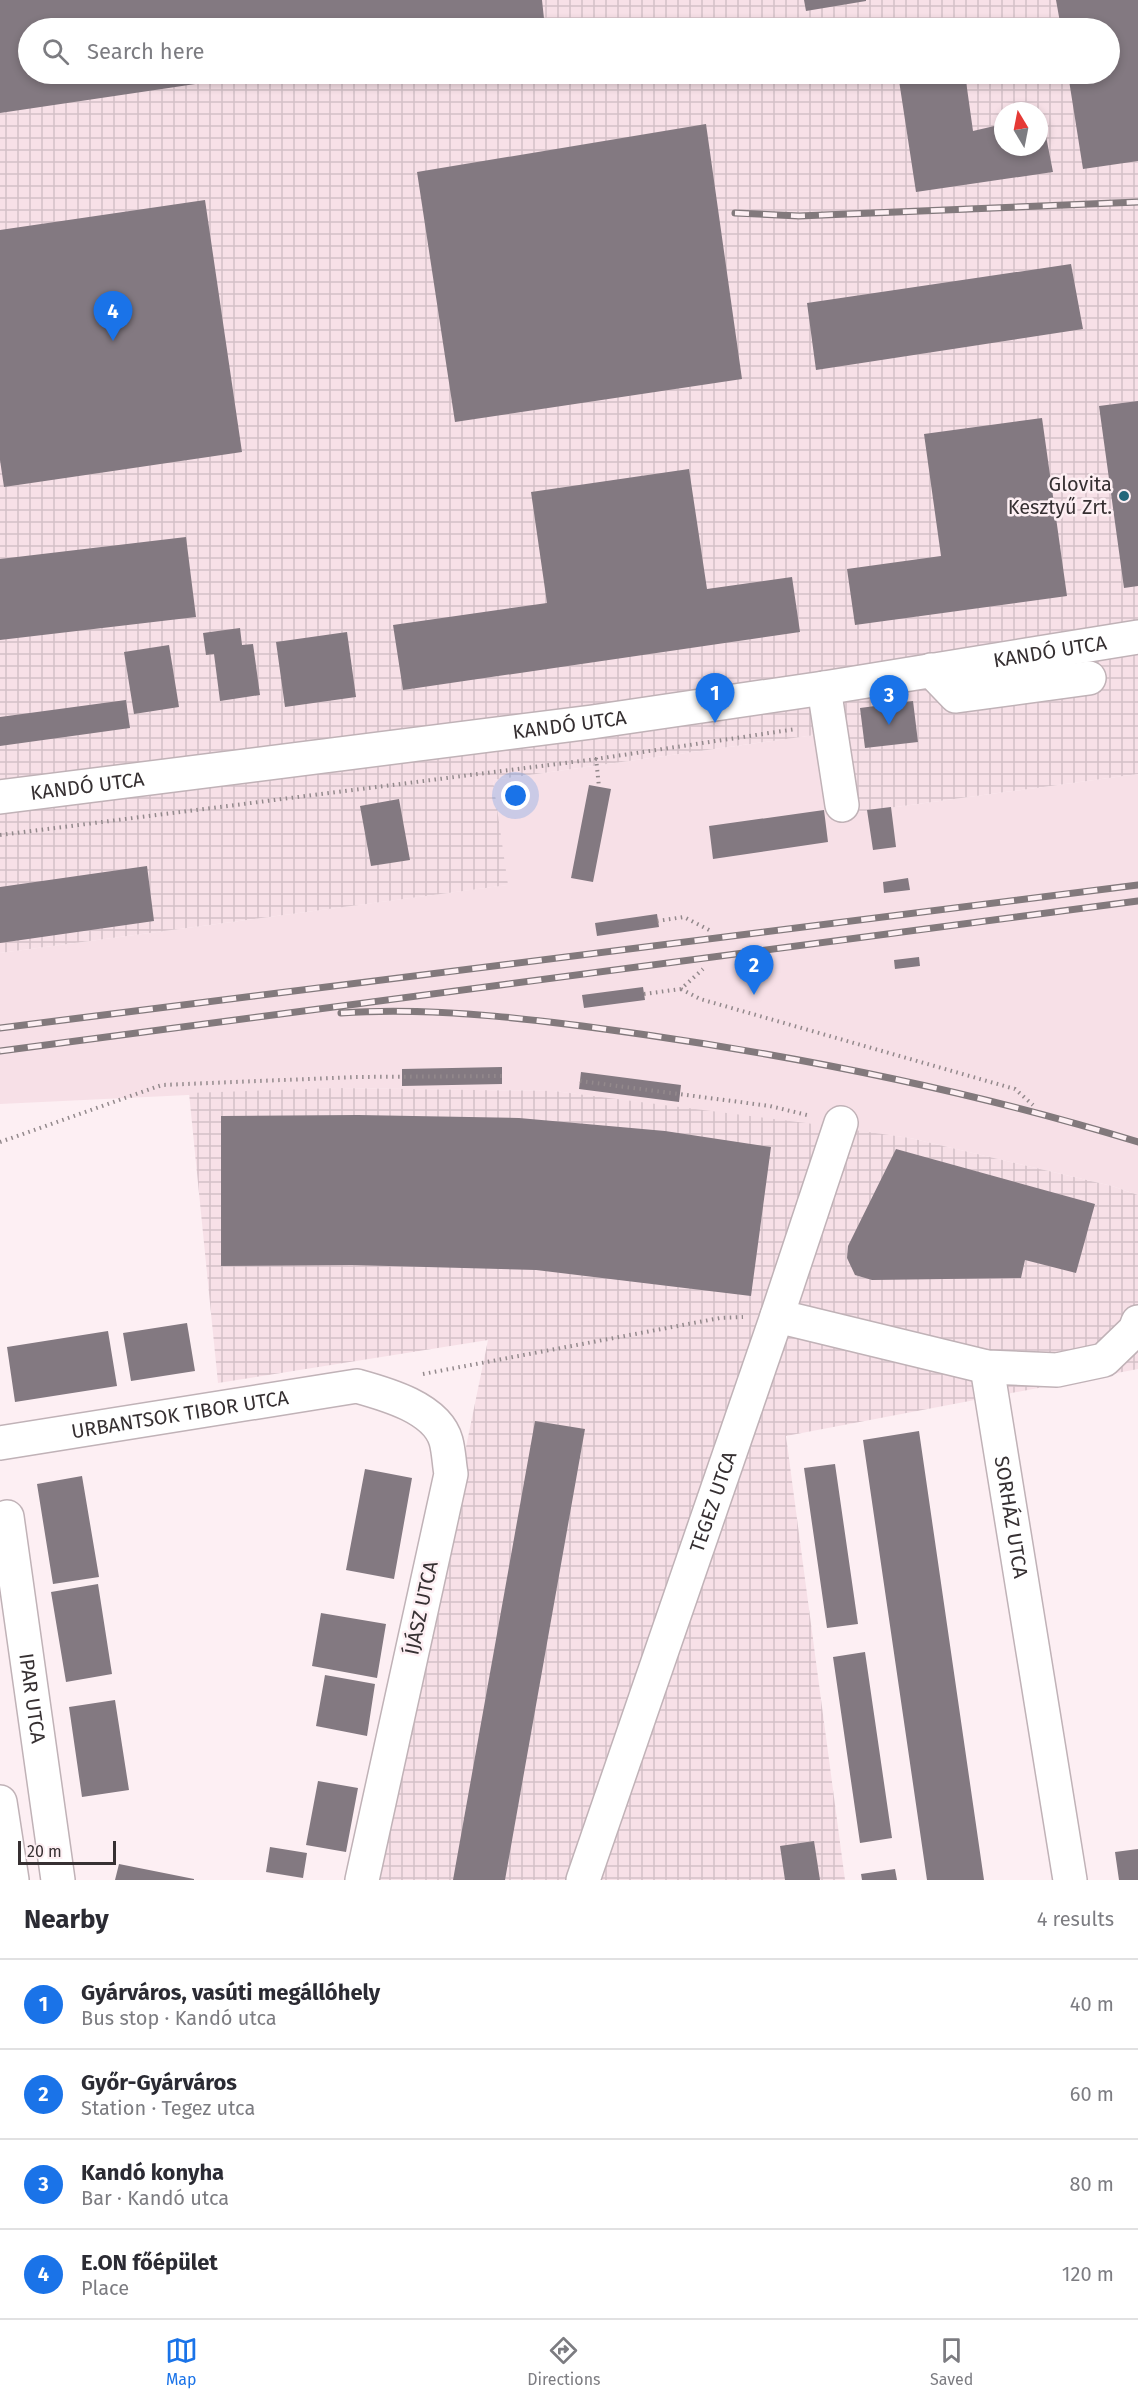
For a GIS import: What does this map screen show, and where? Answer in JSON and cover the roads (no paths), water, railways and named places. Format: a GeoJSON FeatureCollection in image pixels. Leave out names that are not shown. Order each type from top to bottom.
{"type":"FeatureCollection","features":[{"type":"Feature","properties":{"kind":"street","name":"KANDÓ UTCA"},"geometry":{"type":"LineString","coordinates":[[0,797],[592,722],[824,688],[1138,637]]}},
{"type":"Feature","properties":{"kind":"street"},"geometry":{"type":"LineString","coordinates":[[931,670],[956,696],[1089,678]]}},
{"type":"Feature","properties":{"kind":"street"},"geometry":{"type":"LineString","coordinates":[[824,688],[842,805]]}},
{"type":"Feature","properties":{"kind":"street","name":"TEGEZ UTCA"},"geometry":{"type":"LineString","coordinates":[[583,1880],[841,1123]]}},
{"type":"Feature","properties":{"kind":"street"},"geometry":{"type":"LineString","coordinates":[[777,1316],[987,1367],[1058,1370],[1104,1360],[1136,1330],[1138,1322]]}},
{"type":"Feature","properties":{"kind":"street","name":"SORHÁZ UTCA"},"geometry":{"type":"LineString","coordinates":[[987,1367],[1070,1880]]}},
{"type":"Feature","properties":{"kind":"street","name":"URBANTSOK TIBOR UTCA"},"geometry":{"type":"LineString","coordinates":[[0,1443],[357,1386]]}},
{"type":"Feature","properties":{"kind":"street","name":"ÍJÁSZ UTCA"},"geometry":{"type":"LineString","coordinates":[[357,1386],[400,1399],[431,1420],[446,1439],[451,1474],[362,1880]]}},
{"type":"Feature","properties":{"kind":"street","name":"IPAR UTCA"},"geometry":{"type":"LineString","coordinates":[[7,1517],[58,1880]]}},
{"type":"Feature","properties":{"kind":"street"},"geometry":{"type":"LineString","coordinates":[[0,1802],[12,1880]]}},
{"type":"Feature","properties":{"kind":"railway"},"geometry":{"type":"LineString","coordinates":[[735,213],[799,216],[1138,202]]}},
{"type":"Feature","properties":{"kind":"railway"},"geometry":{"type":"LineString","coordinates":[[0,1028],[1138,885]]}},
{"type":"Feature","properties":{"kind":"railway"},"geometry":{"type":"LineString","coordinates":[[0,1051],[1138,901]]}},
{"type":"Feature","properties":{"kind":"railway"},"geometry":{"type":"LineString","coordinates":[[341,1013],[378,1011],[494,1016],[709,1044],[895,1079],[1017,1108],[1138,1142]]}},
{"type":"Feature","properties":{"kind":"place","name":"E.ON főépület"},"geometry":{"type":"Point","coordinates":[113,341]}},
{"type":"Feature","properties":{"kind":"place","name":"Glovita Kesztyű Zrt."},"geometry":{"type":"Point","coordinates":[1124,496]}},
{"type":"Feature","properties":{"kind":"place","name":"Gyárváros, vasúti megállóhely"},"geometry":{"type":"Point","coordinates":[715,723]}},
{"type":"Feature","properties":{"kind":"place","name":"Kandó konyha"},"geometry":{"type":"Point","coordinates":[889,725]}},
{"type":"Feature","properties":{"kind":"place","name":"Győr-Gyárváros"},"geometry":{"type":"Point","coordinates":[754,995]}}]}
